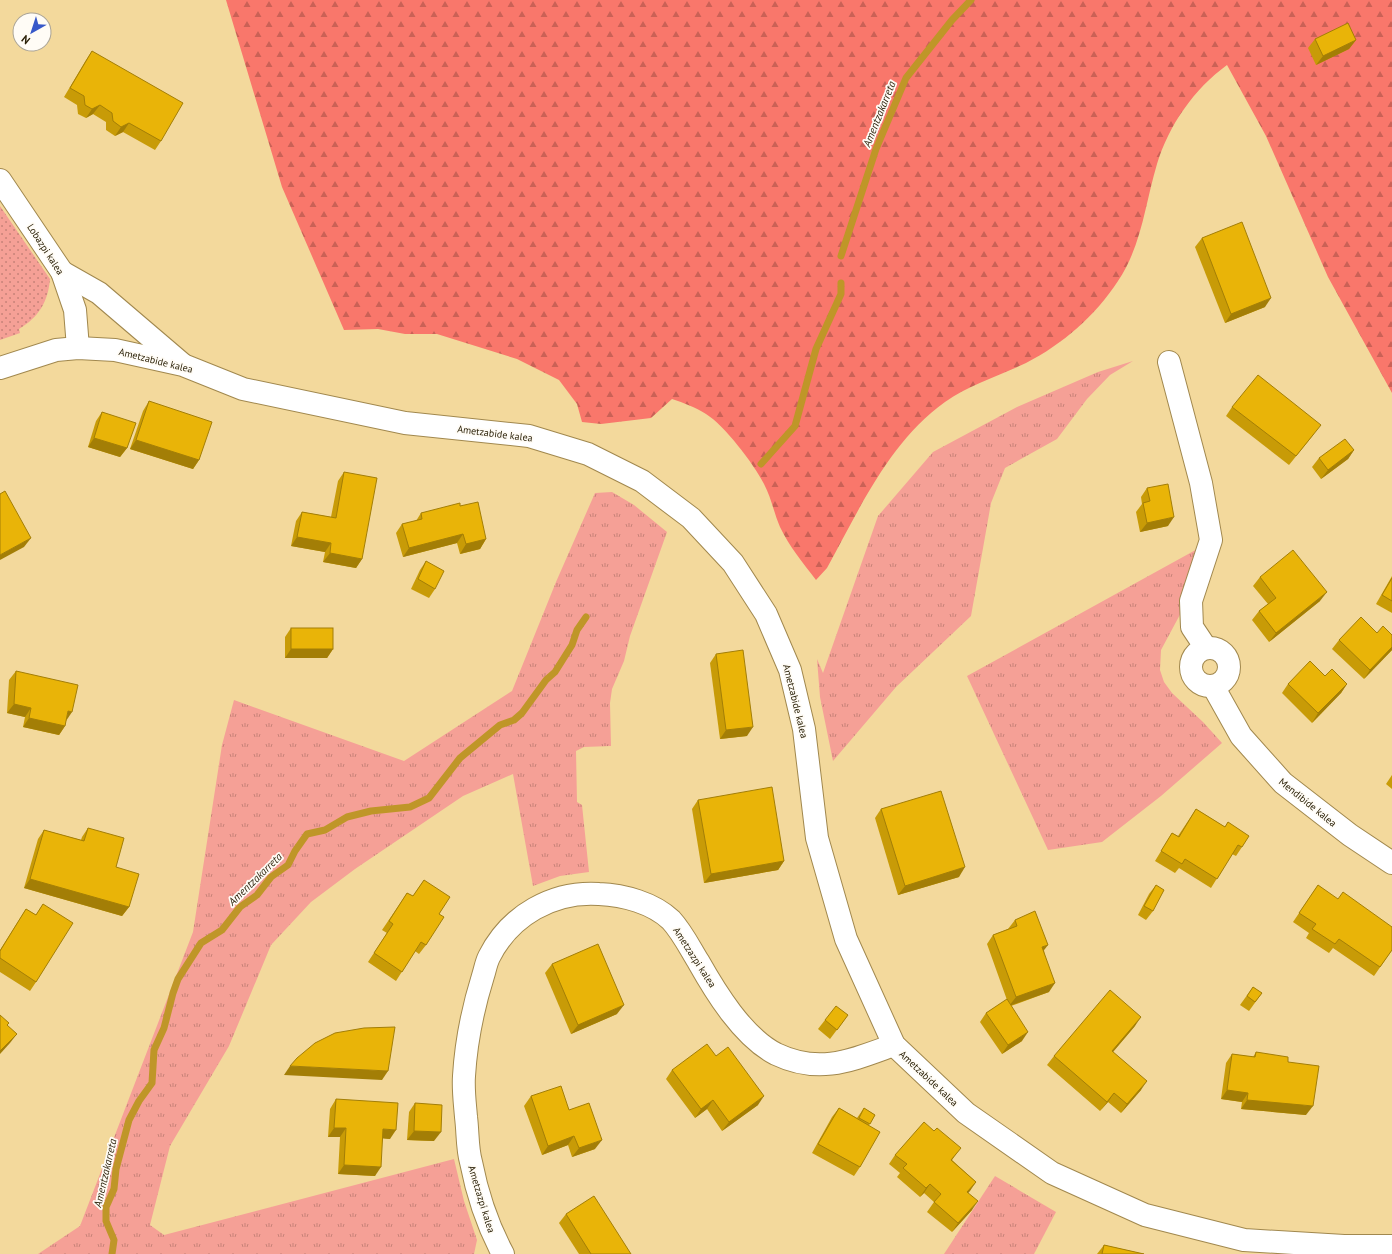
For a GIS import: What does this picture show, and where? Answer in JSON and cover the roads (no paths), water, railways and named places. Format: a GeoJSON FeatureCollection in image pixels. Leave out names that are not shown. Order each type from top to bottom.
{"type":"FeatureCollection","features":[{"type":"Feature","properties":{"kind":"street","name":"Lobazpi kalea"},"geometry":{"type":"LineString","coordinates":[[0,180],[62,272],[75,310],[78,348]]}},
{"type":"Feature","properties":{"kind":"street"},"geometry":{"type":"LineString","coordinates":[[62,272],[99,292],[183,365]]}},
{"type":"Feature","properties":{"kind":"street","name":"Ametzabide kalea"},"geometry":{"type":"LineString","coordinates":[[0,368],[56,350],[78,348],[115,350],[183,365],[243,389],[405,423],[529,436],[580,452],[642,481],[691,518],[733,563],[766,614],[790,670],[804,729],[817,838],[846,939],[894,1045],[966,1113],[1052,1173],[1145,1215],[1244,1240],[1344,1246],[1392,1246]]}},
{"type":"Feature","properties":{"kind":"street","name":"Mendibide kalea"},"geometry":{"type":"LineString","coordinates":[[1169,362],[1201,483],[1211,540],[1191,601],[1192,627],[1206,648],[1195,654],[1191,667],[1195,679],[1207,686],[1213,686],[1241,736],[1283,783],[1350,835],[1392,863]]}},
{"type":"Feature","properties":{"kind":"street","name":"Ametzazpi kalea"},"geometry":{"type":"LineString","coordinates":[[503,1254],[492,1235],[470,1161],[463,1083],[464,1063],[476,998],[489,957],[510,925],[529,911],[547,902],[568,896],[589,893],[618,896],[651,907],[670,920],[681,933],[704,972],[746,1030],[760,1044],[791,1060],[809,1064],[826,1065],[842,1063],[894,1045]]}},
{"type":"Feature","properties":{"kind":"waterway","name":"Amentzakarreta"},"geometry":{"type":"LineString","coordinates":[[841,256],[876,149],[906,78],[952,20],[971,0]]}},
{"type":"Feature","properties":{"kind":"waterway","name":"Amentzakarreta"},"geometry":{"type":"LineString","coordinates":[[761,464],[795,426],[816,349],[841,294],[841,283]]}},
{"type":"Feature","properties":{"kind":"waterway","name":"Amentzakarreta"},"geometry":{"type":"LineString","coordinates":[[112,1254],[114,1240],[106,1221],[106,1207],[114,1189],[116,1169],[129,1120],[139,1101],[152,1083],[154,1050],[164,1028],[178,979],[201,943],[222,930],[240,907],[257,895],[271,877],[288,865],[295,851],[307,834],[325,830],[347,817],[371,811],[410,807],[429,798],[460,758],[500,725],[514,720],[522,713],[546,680],[555,672],[572,645],[577,630],[586,617]]}}]}
